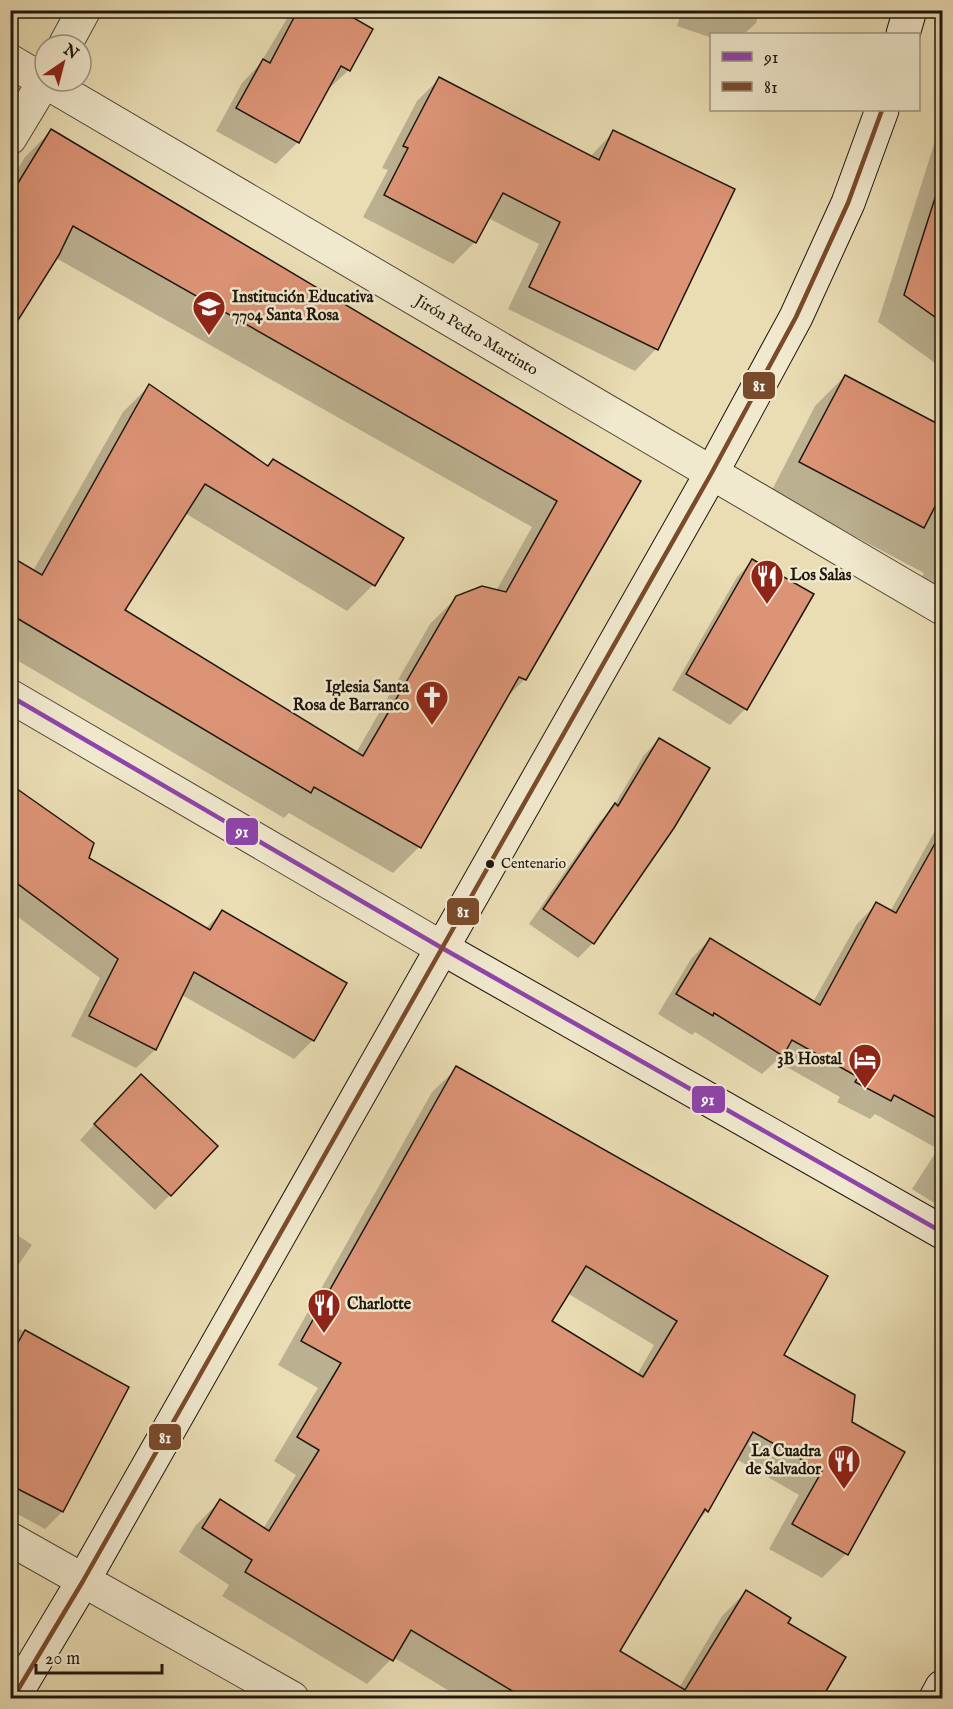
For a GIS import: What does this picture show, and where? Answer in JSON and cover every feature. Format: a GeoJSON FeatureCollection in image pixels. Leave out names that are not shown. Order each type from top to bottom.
{"type":"FeatureCollection","features":[{"type":"Feature","properties":{"kind":"main road"},"geometry":{"type":"LineString","coordinates":[[72,33],[84,10]]}},
{"type":"Feature","properties":{"kind":"main road"},"geometry":{"type":"LineString","coordinates":[[903,33],[910,10]]}},
{"type":"Feature","properties":{"kind":"main road","name":"Jirón Pedro Martinto"},"geometry":{"type":"LineString","coordinates":[[10,61],[33,73]]}},
{"type":"Feature","properties":{"kind":"main road"},"geometry":{"type":"LineString","coordinates":[[10,138],[37,93]]}},
{"type":"Feature","properties":{"kind":"main road","name":"Jirón Pedro Martinto"},"geometry":{"type":"LineString","coordinates":[[67,93],[942,608]]}},
{"type":"Feature","properties":{"kind":"main road"},"geometry":{"type":"LineString","coordinates":[[13,1698],[83,1581],[711,474],[796,317],[848,203],[882,111]]}},
{"type":"Feature","properties":{"kind":"main road"},"geometry":{"type":"LineString","coordinates":[[10,696],[442,948],[942,1232]]}},
{"type":"Feature","properties":{"kind":"main road"},"geometry":{"type":"LineString","coordinates":[[10,1539],[292,1698]]}},
{"type":"Feature","properties":{"kind":"main road"},"geometry":{"type":"LineString","coordinates":[[936,1698],[942,1687]]}},
{"type":"Feature","properties":{"kind":"building"},"geometry":{"type":"Polygon","coordinates":[[[298,10],[340,10],[373,29],[350,71],[341,66],[299,143],[236,108],[263,59],[270,63],[298,10]]]}},
{"type":"Feature","properties":{"kind":"building"},"geometry":{"type":"Polygon","coordinates":[[[439,77],[599,160],[613,130],[735,189],[658,350],[529,287],[560,222],[503,193],[476,243],[384,195],[408,148],[403,146],[439,77]]]}},
{"type":"Feature","properties":{"kind":"building"},"geometry":{"type":"Polygon","coordinates":[[[51,129],[641,481],[526,680],[519,677],[421,848],[314,787],[311,793],[10,614],[10,556],[42,575],[149,384],[268,466],[273,459],[404,538],[375,586],[205,484],[125,610],[363,756],[456,596],[482,586],[506,592],[557,501],[73,226],[59,255],[10,333],[10,196],[51,129]]]}},
{"type":"Feature","properties":{"kind":"building"},"geometry":{"type":"Polygon","coordinates":[[[935,198],[942,199],[942,322],[904,295],[935,198]]]}},
{"type":"Feature","properties":{"kind":"building"},"geometry":{"type":"Polygon","coordinates":[[[845,375],[942,426],[942,493],[924,528],[799,462],[845,375]]]}},
{"type":"Feature","properties":{"kind":"building"},"geometry":{"type":"Polygon","coordinates":[[[752,559],[814,594],[747,710],[686,674],[752,559]]]}},
{"type":"Feature","properties":{"kind":"building"},"geometry":{"type":"Polygon","coordinates":[[[659,738],[710,768],[674,828],[594,944],[543,909],[615,803],[618,806],[659,738]]]}},
{"type":"Feature","properties":{"kind":"building"},"geometry":{"type":"Polygon","coordinates":[[[10,784],[94,843],[89,858],[210,930],[222,910],[347,983],[314,1041],[194,972],[156,1050],[89,1016],[118,959],[10,878],[10,784]]]}},
{"type":"Feature","properties":{"kind":"building"},"geometry":{"type":"Polygon","coordinates":[[[942,831],[942,1121],[894,1095],[891,1101],[855,1082],[858,1077],[792,1040],[783,1056],[714,1013],[713,1016],[676,994],[710,938],[820,1005],[876,902],[896,913],[942,831]]]}},
{"type":"Feature","properties":{"kind":"building"},"geometry":{"type":"Polygon","coordinates":[[[456,1066],[828,1276],[784,1355],[855,1395],[852,1422],[905,1452],[848,1555],[792,1524],[822,1471],[753,1432],[708,1512],[705,1509],[620,1651],[685,1690],[746,1590],[791,1618],[788,1623],[846,1657],[822,1698],[524,1698],[411,1630],[393,1661],[245,1572],[252,1560],[202,1528],[220,1499],[269,1531],[319,1450],[297,1437],[341,1363],[301,1341],[456,1066]],[[586,1266],[552,1321],[643,1377],[677,1321],[586,1266]]]}},
{"type":"Feature","properties":{"kind":"building"},"geometry":{"type":"Polygon","coordinates":[[[141,1074],[218,1146],[171,1196],[94,1124],[141,1074]]]}},
{"type":"Feature","properties":{"kind":"building"},"geometry":{"type":"Polygon","coordinates":[[[25,1330],[129,1387],[63,1512],[10,1485],[10,1357],[25,1330]]]}},
{"type":"Feature","properties":{"kind":"transit line","name":"81"},"geometry":{"type":"LineString","coordinates":[[13,1698],[83,1581],[711,474],[796,317],[848,203],[882,111]]}},
{"type":"Feature","properties":{"kind":"transit line","name":"91"},"geometry":{"type":"LineString","coordinates":[[10,696],[442,948],[942,1232]]}},
{"type":"Feature","properties":{"kind":"place","name":"Institución Educativa 7704 Santa Rosa"},"geometry":{"type":"Point","coordinates":[209,336]}},
{"type":"Feature","properties":{"kind":"place","name":"Los Salas"},"geometry":{"type":"Point","coordinates":[767,605]}},
{"type":"Feature","properties":{"kind":"place","name":"Iglesia Santa Rosa de Barranco"},"geometry":{"type":"Point","coordinates":[432,726]}},
{"type":"Feature","properties":{"kind":"place","name":"Centenario"},"geometry":{"type":"Point","coordinates":[490,864]}},
{"type":"Feature","properties":{"kind":"place","name":"3B Hostal"},"geometry":{"type":"Point","coordinates":[865,1089]}},
{"type":"Feature","properties":{"kind":"place","name":"Charlotte"},"geometry":{"type":"Point","coordinates":[324,1334]}},
{"type":"Feature","properties":{"kind":"place","name":"La Cuadra de Salvador"},"geometry":{"type":"Point","coordinates":[844,1490]}}]}
